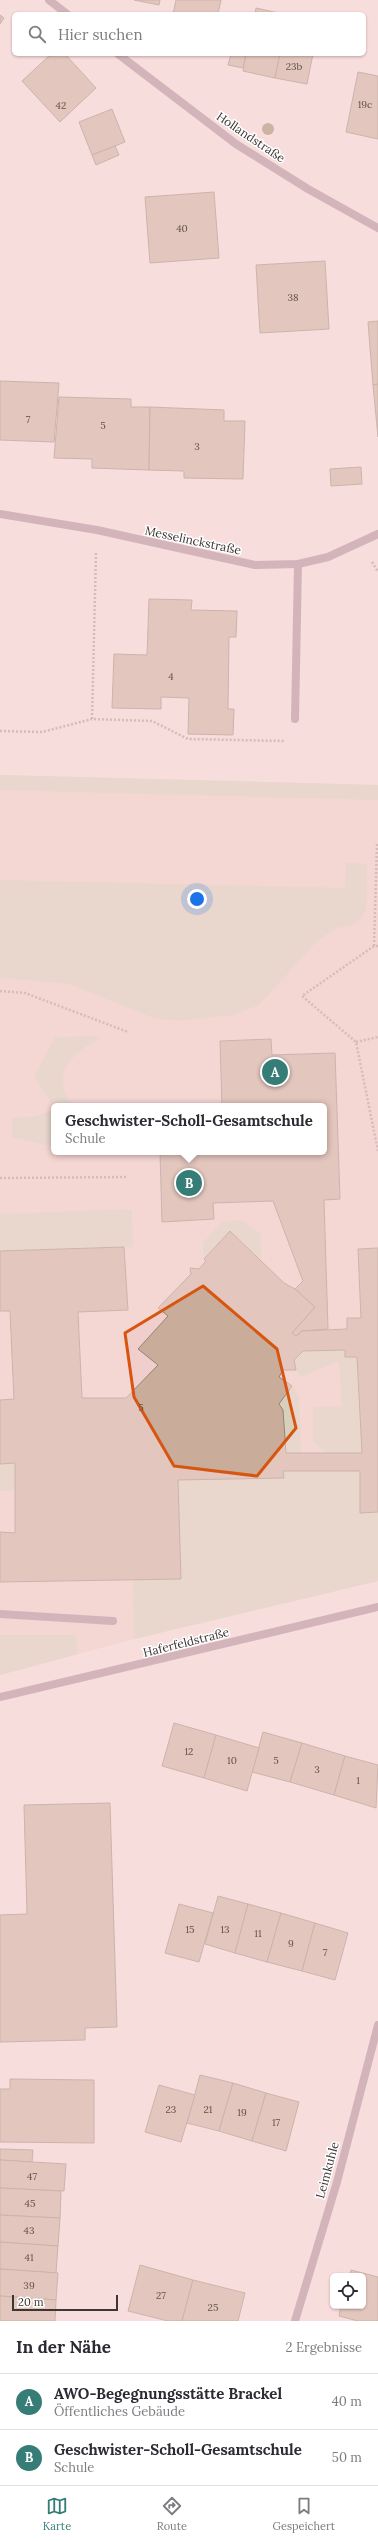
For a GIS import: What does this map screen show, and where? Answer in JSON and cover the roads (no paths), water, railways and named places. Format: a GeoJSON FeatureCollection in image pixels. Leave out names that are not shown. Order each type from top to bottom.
{"type":"FeatureCollection","features":[{"type":"Feature","properties":{"kind":"street"},"geometry":{"type":"LineString","coordinates":[[49,0],[64,12]]}},
{"type":"Feature","properties":{"kind":"street","name":"Hollandstraße"},"geometry":{"type":"LineString","coordinates":[[121,56],[236,144],[308,189],[378,228]]}},
{"type":"Feature","properties":{"kind":"street","name":"Messelinckstraße"},"geometry":{"type":"LineString","coordinates":[[0,514],[97,530],[256,565],[298,564],[328,557],[378,534]]}},
{"type":"Feature","properties":{"kind":"street"},"geometry":{"type":"LineString","coordinates":[[295,719],[298,564]]}},
{"type":"Feature","properties":{"kind":"street","name":"Haferfeldstraße"},"geometry":{"type":"LineString","coordinates":[[0,1697],[378,1607]]}},
{"type":"Feature","properties":{"kind":"street"},"geometry":{"type":"LineString","coordinates":[[0,1614],[113,1621]]}},
{"type":"Feature","properties":{"kind":"street","name":"Leimkuhle"},"geometry":{"type":"LineString","coordinates":[[295,2321],[337,2182],[378,2025]]}},
{"type":"Feature","properties":{"kind":"place","name":"AWO-Begegnungsstätte Brackel"},"geometry":{"type":"Point","coordinates":[275,1072]}},
{"type":"Feature","properties":{"kind":"place","name":"Geschwister-Scholl-Gesamtschule"},"geometry":{"type":"Point","coordinates":[189,1183]}}]}
